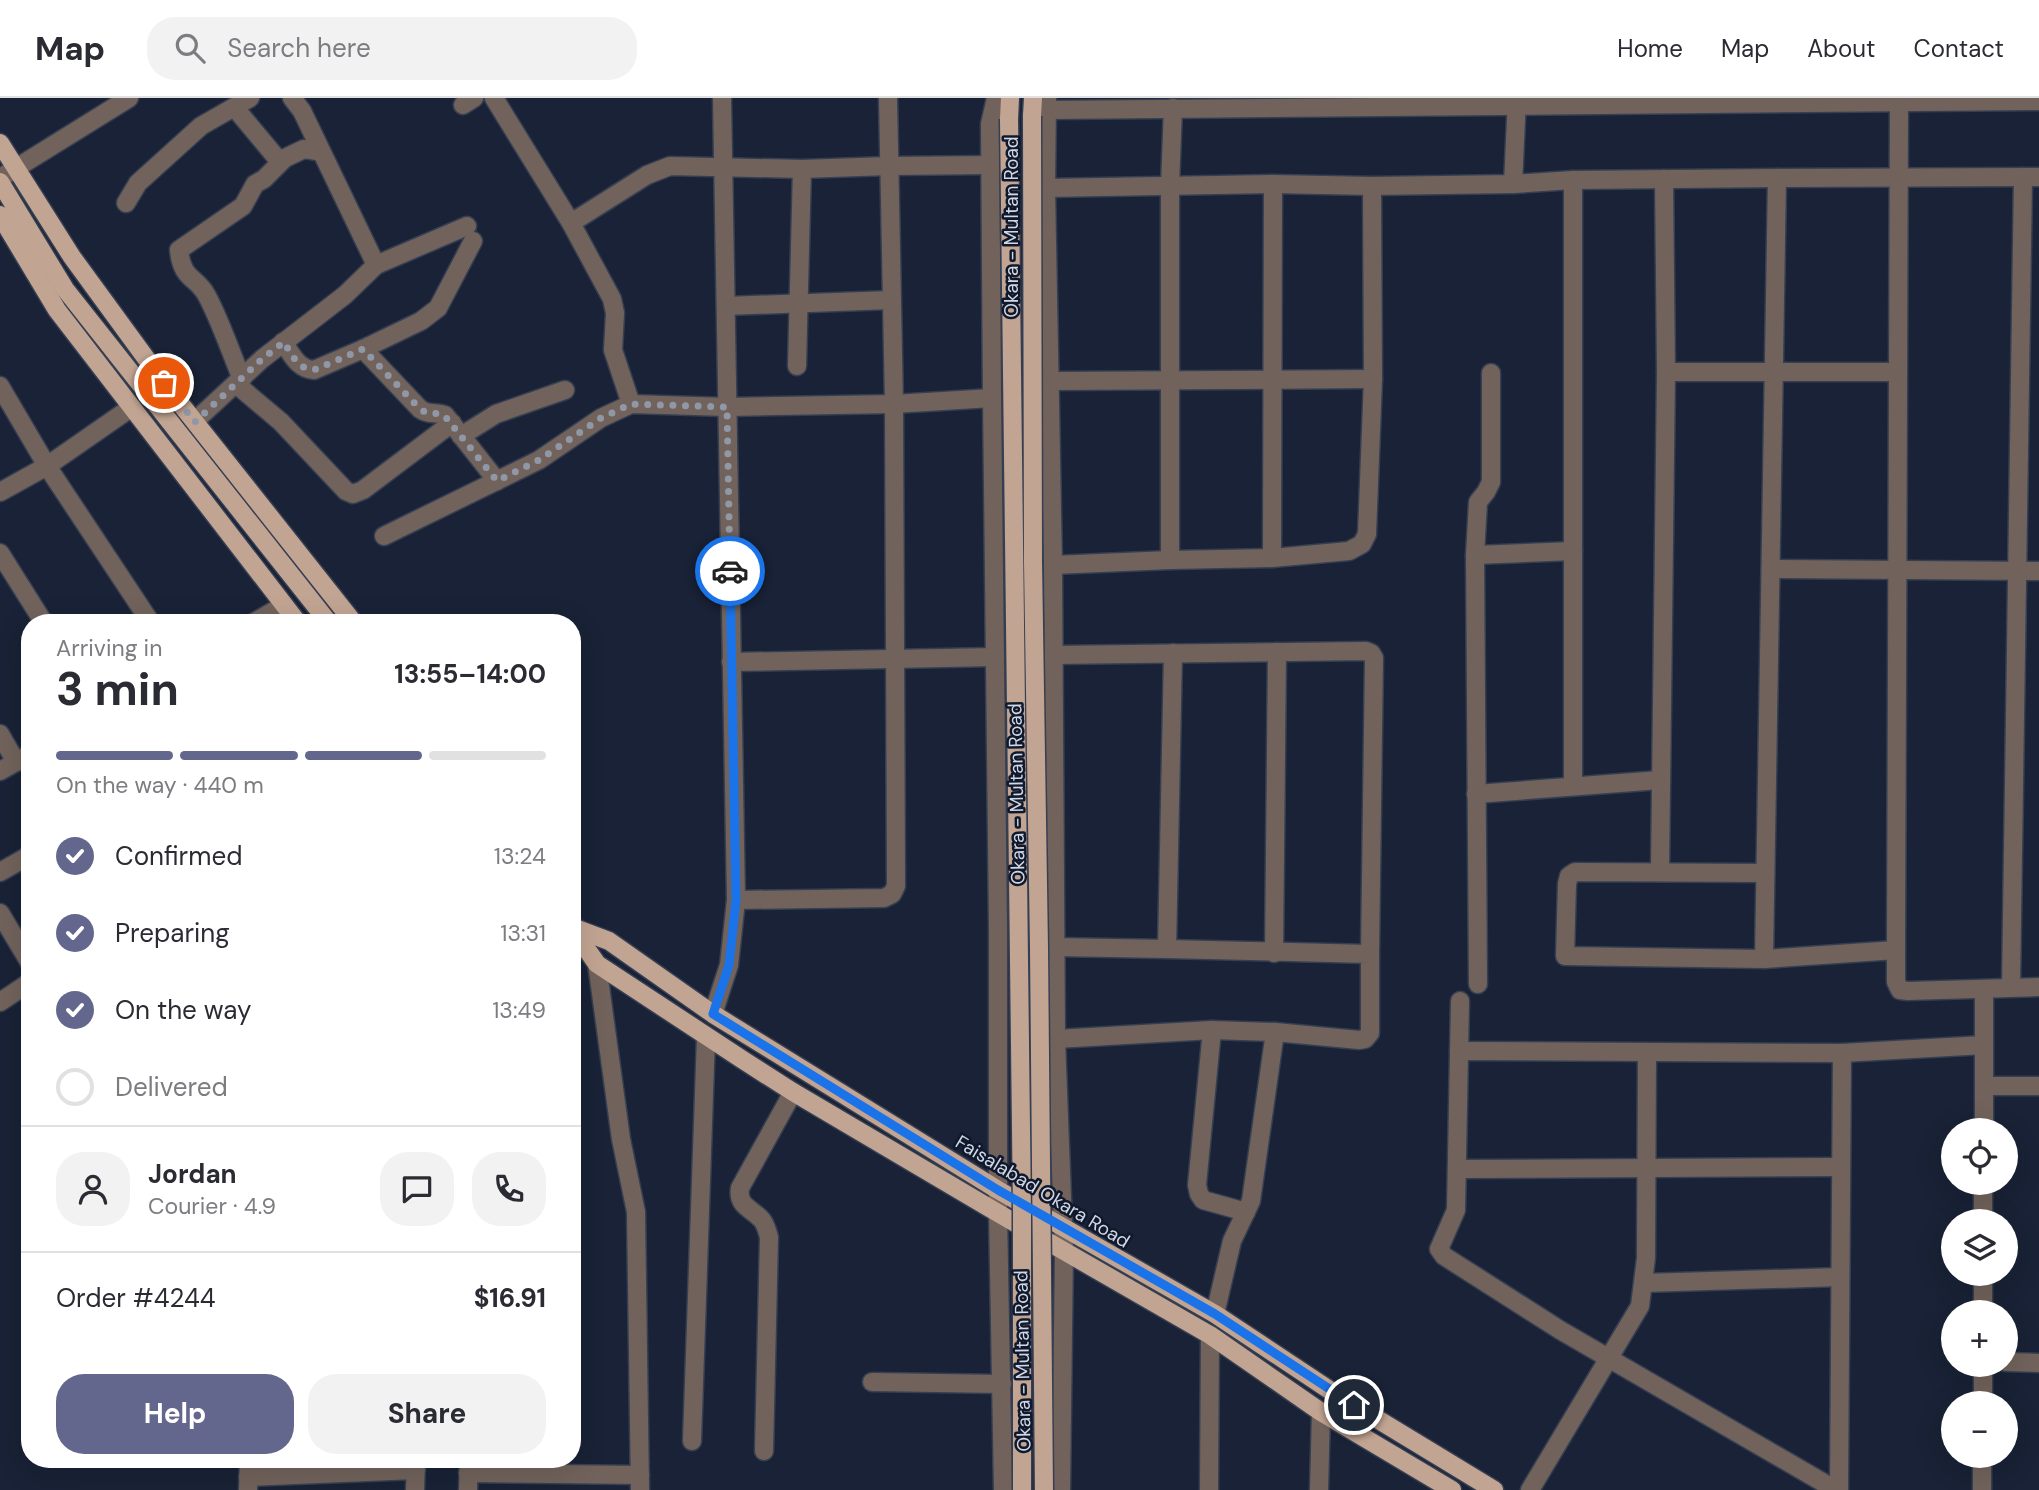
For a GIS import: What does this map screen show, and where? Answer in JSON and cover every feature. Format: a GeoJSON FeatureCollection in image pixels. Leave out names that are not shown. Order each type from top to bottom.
{"type":"FeatureCollection","features":[{"type":"Feature","properties":{"kind":"main road","name":"Okara - Multan Road"},"geometry":{"type":"LineString","coordinates":[[1010,98],[1022,1185],[1022,1490]]}},
{"type":"Feature","properties":{"kind":"main road","name":"Okara - Multan Road"},"geometry":{"type":"LineString","coordinates":[[1040,106],[1033,562],[1040,948],[1044,1490]]}},
{"type":"Feature","properties":{"kind":"main road"},"geometry":{"type":"LineString","coordinates":[[0,143],[5,176],[65,289],[322,614]]}},
{"type":"Feature","properties":{"kind":"main road"},"geometry":{"type":"LineString","coordinates":[[5,176],[72,257],[195,422],[347,614]]}},
{"type":"Feature","properties":{"kind":"main road"},"geometry":{"type":"LineString","coordinates":[[0,215],[57,310],[291,614]]}},
{"type":"Feature","properties":{"kind":"main road","name":"Faisalabad Okara Road"},"geometry":{"type":"LineString","coordinates":[[581,930],[609,941],[713,1014],[998,1190],[1215,1314],[1331,1391],[1494,1490]]}},
{"type":"Feature","properties":{"kind":"main road","name":"Faisalabad Okara Road"},"geometry":{"type":"LineString","coordinates":[[581,940],[597,964],[793,1091],[1210,1335],[1321,1412],[1452,1490]]}},
{"type":"Feature","properties":{"kind":"street"},"geometry":{"type":"LineString","coordinates":[[5,176],[130,98]]}},
{"type":"Feature","properties":{"kind":"street"},"geometry":{"type":"LineString","coordinates":[[292,98],[302,111],[376,265]]}},
{"type":"Feature","properties":{"kind":"street"},"geometry":{"type":"LineString","coordinates":[[494,98],[571,223],[612,299],[615,313],[613,350],[631,404]]}},
{"type":"Feature","properties":{"kind":"street"},"geometry":{"type":"LineString","coordinates":[[713,1014],[729,965],[736,900],[722,98]]}},
{"type":"Feature","properties":{"kind":"street"},"geometry":{"type":"LineString","coordinates":[[736,900],[884,898],[892,894],[896,886],[894,404],[888,98]]}},
{"type":"Feature","properties":{"kind":"street"},"geometry":{"type":"LineString","coordinates":[[996,98],[990,124],[990,165],[998,927],[998,1213],[1003,1490]]}},
{"type":"Feature","properties":{"kind":"street"},"geometry":{"type":"LineString","coordinates":[[1899,100],[1896,982],[1900,990],[1908,991],[2039,987]]}},
{"type":"Feature","properties":{"kind":"street"},"geometry":{"type":"LineString","coordinates":[[1061,1490],[1063,1227],[1056,1039],[1053,565],[1046,188],[1040,106],[1172,108],[1517,101],[2039,100]]}},
{"type":"Feature","properties":{"kind":"street"},"geometry":{"type":"LineString","coordinates":[[1513,184],[1517,101]]}},
{"type":"Feature","properties":{"kind":"street"},"geometry":{"type":"LineString","coordinates":[[127,203],[138,183],[201,126],[242,103],[280,162]]}},
{"type":"Feature","properties":{"kind":"street"},"geometry":{"type":"LineString","coordinates":[[1170,559],[1172,108]]}},
{"type":"Feature","properties":{"kind":"street"},"geometry":{"type":"LineString","coordinates":[[321,152],[304,149],[280,162],[264,179],[255,184],[243,206],[179,250],[186,274],[206,293],[239,381],[346,491],[353,494],[363,490],[457,429],[565,390]]}},
{"type":"Feature","properties":{"kind":"street"},"geometry":{"type":"LineString","coordinates":[[571,223],[647,175],[670,166],[802,169],[990,165]]}},
{"type":"Feature","properties":{"kind":"street"},"geometry":{"type":"LineString","coordinates":[[797,366],[802,169]]}},
{"type":"Feature","properties":{"kind":"street"},"geometry":{"type":"LineString","coordinates":[[1046,188],[1513,184],[1573,180],[2031,177],[2017,571],[2011,987]]}},
{"type":"Feature","properties":{"kind":"street"},"geometry":{"type":"LineString","coordinates":[[1764,959],[1777,178]]}},
{"type":"Feature","properties":{"kind":"street"},"geometry":{"type":"LineString","coordinates":[[1660,872],[1666,372],[1664,179]]}},
{"type":"Feature","properties":{"kind":"street"},"geometry":{"type":"LineString","coordinates":[[1573,180],[1573,786]]}},
{"type":"Feature","properties":{"kind":"street"},"geometry":{"type":"LineString","coordinates":[[1272,558],[1273,184]]}},
{"type":"Feature","properties":{"kind":"street"},"geometry":{"type":"LineString","coordinates":[[1053,565],[1170,559],[1272,558],[1349,551],[1362,544],[1367,534],[1373,379],[1372,186]]}},
{"type":"Feature","properties":{"kind":"street"},"geometry":{"type":"LineString","coordinates":[[195,422],[284,342],[345,295],[376,265],[470,233],[438,308],[421,321],[314,370],[300,367],[284,342]]}},
{"type":"Feature","properties":{"kind":"street"},"geometry":{"type":"LineString","coordinates":[[726,306],[891,300]]}},
{"type":"Feature","properties":{"kind":"street"},"geometry":{"type":"LineString","coordinates":[[363,349],[420,409],[427,414],[444,415],[497,481]]}},
{"type":"Feature","properties":{"kind":"street"},"geometry":{"type":"LineString","coordinates":[[1666,372],[1897,372]]}},
{"type":"Feature","properties":{"kind":"street"},"geometry":{"type":"LineString","coordinates":[[1478,984],[1475,555],[1478,502],[1491,482],[1491,373]]}},
{"type":"Feature","properties":{"kind":"street"},"geometry":{"type":"LineString","coordinates":[[1049,381],[1373,379]]}},
{"type":"Feature","properties":{"kind":"street"},"geometry":{"type":"LineString","coordinates":[[0,386],[47,466],[145,614]]}},
{"type":"Feature","properties":{"kind":"street"},"geometry":{"type":"LineString","coordinates":[[384,536],[539,460],[601,418],[631,404],[727,407],[894,404],[992,398]]}},
{"type":"Feature","properties":{"kind":"street"},"geometry":{"type":"LineString","coordinates":[[0,492],[47,466],[132,407]]}},
{"type":"Feature","properties":{"kind":"street"},"geometry":{"type":"LineString","coordinates":[[1475,555],[1573,551]]}},
{"type":"Feature","properties":{"kind":"street"},"geometry":{"type":"LineString","coordinates":[[0,553],[38,614]]}},
{"type":"Feature","properties":{"kind":"street"},"geometry":{"type":"LineString","coordinates":[[1770,569],[2039,571]]}},
{"type":"Feature","properties":{"kind":"street"},"geometry":{"type":"LineString","coordinates":[[268,614],[284,605]]}},
{"type":"Feature","properties":{"kind":"street"},"geometry":{"type":"LineString","coordinates":[[1053,655],[1366,651],[1374,658],[1370,1033],[1365,1039],[1212,1030],[1056,1039]]}},
{"type":"Feature","properties":{"kind":"street"},"geometry":{"type":"LineString","coordinates":[[1273,953],[1277,652]]}},
{"type":"Feature","properties":{"kind":"street"},"geometry":{"type":"LineString","coordinates":[[1167,949],[1173,653]]}},
{"type":"Feature","properties":{"kind":"street"},"geometry":{"type":"LineString","coordinates":[[732,662],[995,657]]}},
{"type":"Feature","properties":{"kind":"street"},"geometry":{"type":"LineString","coordinates":[[0,734],[21,756]]}},
{"type":"Feature","properties":{"kind":"street"},"geometry":{"type":"LineString","coordinates":[[0,771],[21,759]]}},
{"type":"Feature","properties":{"kind":"street"},"geometry":{"type":"LineString","coordinates":[[1476,794],[1661,780]]}},
{"type":"Feature","properties":{"kind":"street"},"geometry":{"type":"LineString","coordinates":[[0,872],[21,860]]}},
{"type":"Feature","properties":{"kind":"street"},"geometry":{"type":"LineString","coordinates":[[1765,873],[1575,872],[1569,876],[1567,884],[1565,956],[1764,959],[1896,950]]}},
{"type":"Feature","properties":{"kind":"street"},"geometry":{"type":"LineString","coordinates":[[0,913],[21,948]]}},
{"type":"Feature","properties":{"kind":"street"},"geometry":{"type":"LineString","coordinates":[[1055,947],[1370,954]]}},
{"type":"Feature","properties":{"kind":"street"},"geometry":{"type":"LineString","coordinates":[[468,1474],[640,1482],[636,1212],[621,1139],[597,964]]}},
{"type":"Feature","properties":{"kind":"street"},"geometry":{"type":"LineString","coordinates":[[0,1002],[21,988]]}},
{"type":"Feature","properties":{"kind":"street"},"geometry":{"type":"LineString","coordinates":[[1984,989],[1984,1118]]}},
{"type":"Feature","properties":{"kind":"street"},"geometry":{"type":"LineString","coordinates":[[1460,1001],[1456,1210],[1439,1249],[1444,1256],[1610,1359],[1838,1490],[1842,1053]]}},
{"type":"Feature","properties":{"kind":"street"},"geometry":{"type":"LineString","coordinates":[[1212,1030],[1197,1185],[1203,1200],[1246,1212]]}},
{"type":"Feature","properties":{"kind":"street"},"geometry":{"type":"LineString","coordinates":[[1215,1314],[1232,1241],[1251,1201],[1275,1032]]}},
{"type":"Feature","properties":{"kind":"street"},"geometry":{"type":"LineString","coordinates":[[692,1441],[706,1036]]}},
{"type":"Feature","properties":{"kind":"street"},"geometry":{"type":"LineString","coordinates":[[1459,1051],[1842,1053],[1984,1045]]}},
{"type":"Feature","properties":{"kind":"street"},"geometry":{"type":"LineString","coordinates":[[1530,1490],[1640,1306],[1644,1283],[1647,1052]]}},
{"type":"Feature","properties":{"kind":"street"},"geometry":{"type":"LineString","coordinates":[[1984,1086],[2039,1086]]}},
{"type":"Feature","properties":{"kind":"street"},"geometry":{"type":"LineString","coordinates":[[764,1451],[769,1237],[761,1219],[741,1204],[738,1195],[793,1091]]}},
{"type":"Feature","properties":{"kind":"street"},"geometry":{"type":"LineString","coordinates":[[1457,1169],[1841,1167]]}},
{"type":"Feature","properties":{"kind":"street"},"geometry":{"type":"LineString","coordinates":[[1644,1283],[1840,1277]]}},
{"type":"Feature","properties":{"kind":"street"},"geometry":{"type":"LineString","coordinates":[[1209,1490],[1210,1335]]}},
{"type":"Feature","properties":{"kind":"street"},"geometry":{"type":"LineString","coordinates":[[2018,1362],[2039,1363]]}},
{"type":"Feature","properties":{"kind":"street"},"geometry":{"type":"LineString","coordinates":[[872,1382],[1002,1384]]}},
{"type":"Feature","properties":{"kind":"street"},"geometry":{"type":"LineString","coordinates":[[1319,1490],[1321,1412]]}},
{"type":"Feature","properties":{"kind":"street"},"geometry":{"type":"LineString","coordinates":[[248,1475],[366,1468]]}},
{"type":"Feature","properties":{"kind":"street"},"geometry":{"type":"LineString","coordinates":[[415,1490],[416,1468]]}},
{"type":"Feature","properties":{"kind":"street"},"geometry":{"type":"LineString","coordinates":[[1982,1468],[1982,1490]]}},
{"type":"Feature","properties":{"kind":"way so far"},"geometry":{"type":"LineString","coordinates":[[164,383],[195,422],[284,342],[300,367],[306,370],[314,370],[363,349],[420,409],[427,414],[444,415],[497,481],[539,460],[601,418],[631,404],[727,407],[730,571]]}},
{"type":"Feature","properties":{"kind":"route"},"geometry":{"type":"LineString","coordinates":[[730,571],[736,900],[729,965],[713,1014],[998,1190],[1215,1314],[1354,1405]]}}]}
